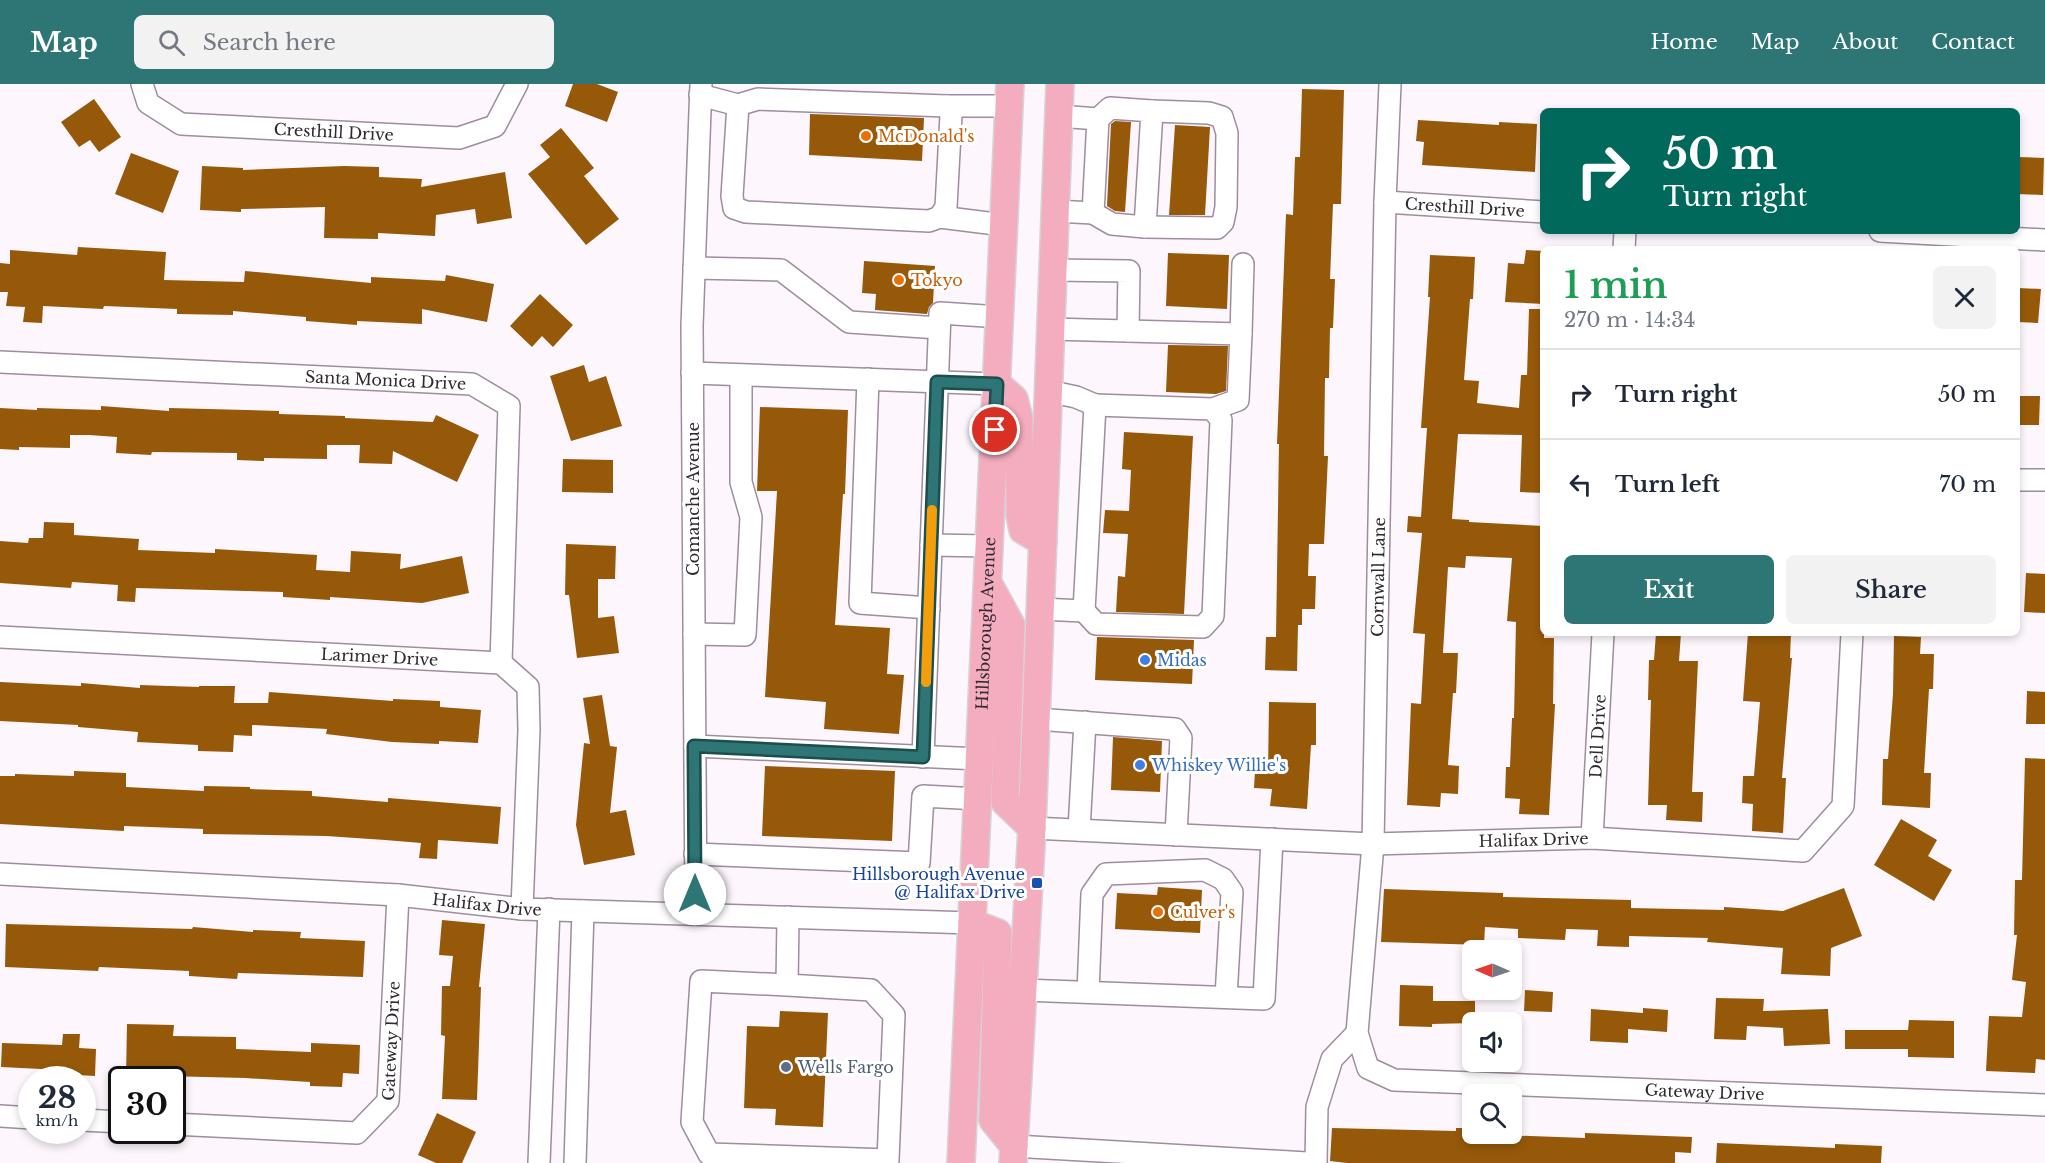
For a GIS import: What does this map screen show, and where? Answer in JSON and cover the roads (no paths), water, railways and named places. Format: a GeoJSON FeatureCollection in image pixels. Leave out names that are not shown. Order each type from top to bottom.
{"type":"FeatureCollection","features":[{"type":"Feature","properties":{"kind":"main road"},"geometry":{"type":"LineString","coordinates":[[1014,1154],[1032,828],[1060,84]]}},
{"type":"Feature","properties":{"kind":"main road","name":"Hillsborough Avenue"},"geometry":{"type":"LineString","coordinates":[[961,1163],[1010,95]]}},
{"type":"Feature","properties":{"kind":"main road"},"geometry":{"type":"LineString","coordinates":[[997,384],[1014,399],[1019,419],[1020,515],[1023,530],[1042,542]]}},
{"type":"Feature","properties":{"kind":"main road"},"geometry":{"type":"LineString","coordinates":[[988,583],[1011,625],[1005,802],[1032,828]]}},
{"type":"Feature","properties":{"kind":"main road"},"geometry":{"type":"LineString","coordinates":[[972,923],[998,933],[993,1120],[1014,1154]]}},
{"type":"Feature","properties":{"kind":"street","name":"Cresthill Drive"},"geometry":{"type":"LineString","coordinates":[[142,84],[148,103],[181,124],[459,138],[495,126],[517,84]]}},
{"type":"Feature","properties":{"kind":"street","name":"Cornwall Lane"},"geometry":{"type":"LineString","coordinates":[[1368,1068],[1357,1034],[1373,844],[1385,202],[1390,84]]}},
{"type":"Feature","properties":{"kind":"street"},"geometry":{"type":"LineString","coordinates":[[701,90],[738,105],[758,99],[948,106],[1010,95]]}},
{"type":"Feature","properties":{"kind":"street","name":"Comanche Avenue"},"geometry":{"type":"LineString","coordinates":[[696,914],[692,373],[701,90]]}},
{"type":"Feature","properties":{"kind":"street"},"geometry":{"type":"LineString","coordinates":[[738,105],[732,196],[734,208],[746,212],[929,221],[940,217],[1004,225]]}},
{"type":"Feature","properties":{"kind":"street"},"geometry":{"type":"LineString","coordinates":[[940,217],[946,207],[951,115],[948,106]]}},
{"type":"Feature","properties":{"kind":"street"},"geometry":{"type":"LineString","coordinates":[[1055,211],[1093,213],[1112,224],[1217,228],[1223,222],[1226,207],[1227,133],[1222,117],[1209,113],[1110,108],[1098,119],[1093,213]]}},
{"type":"Feature","properties":{"kind":"street"},"geometry":{"type":"LineString","coordinates":[[1145,227],[1152,111]]}},
{"type":"Feature","properties":{"kind":"street"},"geometry":{"type":"LineString","coordinates":[[1059,117],[1098,119]]}},
{"type":"Feature","properties":{"kind":"street","name":"Cresthill Drive"},"geometry":{"type":"LineString","coordinates":[[1385,202],[1540,212]]}},
{"type":"Feature","properties":{"kind":"street"},"geometry":{"type":"LineString","coordinates":[[1935,234],[2045,240]]}},
{"type":"Feature","properties":{"kind":"street"},"geometry":{"type":"LineString","coordinates":[[1048,392],[1076,397],[1095,405],[1213,409],[1238,400],[1243,264]]}},
{"type":"Feature","properties":{"kind":"street"},"geometry":{"type":"LineString","coordinates":[[694,268],[782,270],[849,322],[939,328]]}},
{"type":"Feature","properties":{"kind":"street"},"geometry":{"type":"LineString","coordinates":[[1053,270],[1129,271],[1128,331]]}},
{"type":"Feature","properties":{"kind":"street"},"geometry":{"type":"LineString","coordinates":[[923,757],[940,313],[1000,317]]}},
{"type":"Feature","properties":{"kind":"street"},"geometry":{"type":"LineString","coordinates":[[1051,329],[1241,334]]}},
{"type":"Feature","properties":{"kind":"street","name":"Santa Monica Drive"},"geometry":{"type":"LineString","coordinates":[[0,362],[472,384],[508,406],[501,663]]}},
{"type":"Feature","properties":{"kind":"street"},"geometry":{"type":"LineString","coordinates":[[692,373],[997,384]]}},
{"type":"Feature","properties":{"kind":"street"},"geometry":{"type":"LineString","coordinates":[[694,634],[745,635],[751,517],[741,482],[741,375]]}},
{"type":"Feature","properties":{"kind":"street"},"geometry":{"type":"LineString","coordinates":[[868,379],[860,603],[929,608]]}},
{"type":"Feature","properties":{"kind":"street"},"geometry":{"type":"LineString","coordinates":[[1084,611],[1095,405]]}},
{"type":"Feature","properties":{"kind":"street"},"geometry":{"type":"LineString","coordinates":[[1040,609],[1084,611],[1096,624],[1203,627],[1213,616],[1221,420],[1213,409]]}},
{"type":"Feature","properties":{"kind":"street"},"geometry":{"type":"LineString","coordinates":[[2020,480],[2045,480]]}},
{"type":"Feature","properties":{"kind":"street"},"geometry":{"type":"LineString","coordinates":[[931,545],[989,546]]}},
{"type":"Feature","properties":{"kind":"street","name":"Dell Drive"},"geometry":{"type":"LineString","coordinates":[[1592,838],[1603,636]]}},
{"type":"Feature","properties":{"kind":"street","name":"Halifax Drive"},"geometry":{"type":"LineString","coordinates":[[1032,828],[1373,844],[1592,838],[1803,851],[1843,806],[1852,636]]}},
{"type":"Feature","properties":{"kind":"street","name":"Larimer Drive"},"geometry":{"type":"LineString","coordinates":[[0,637],[501,663]]}},
{"type":"Feature","properties":{"kind":"street"},"geometry":{"type":"LineString","coordinates":[[501,663],[528,687],[529,730],[522,909]]}},
{"type":"Feature","properties":{"kind":"street"},"geometry":{"type":"LineString","coordinates":[[1036,719],[1175,729],[1180,738],[1176,835]]}},
{"type":"Feature","properties":{"kind":"street"},"geometry":{"type":"LineString","coordinates":[[1079,830],[1084,722]]}},
{"type":"Feature","properties":{"kind":"street"},"geometry":{"type":"LineString","coordinates":[[694,746],[980,759]]}},
{"type":"Feature","properties":{"kind":"street"},"geometry":{"type":"LineString","coordinates":[[695,854],[919,863],[923,796],[978,799]]}},
{"type":"Feature","properties":{"kind":"street"},"geometry":{"type":"LineString","coordinates":[[1023,990],[1264,999],[1272,839]]}},
{"type":"Feature","properties":{"kind":"street"},"geometry":{"type":"LineString","coordinates":[[1088,992],[1092,894],[1106,874],[1204,870],[1223,879],[1232,892],[1226,997]]}},
{"type":"Feature","properties":{"kind":"street","name":"Halifax Drive"},"geometry":{"type":"LineString","coordinates":[[0,874],[398,895],[522,909],[972,923]]}},
{"type":"Feature","properties":{"kind":"street","name":"Gateway Drive"},"geometry":{"type":"LineString","coordinates":[[186,1125],[357,1133],[388,1101],[398,895]]}},
{"type":"Feature","properties":{"kind":"street"},"geometry":{"type":"LineString","coordinates":[[539,1163],[549,909]]}},
{"type":"Feature","properties":{"kind":"street"},"geometry":{"type":"LineString","coordinates":[[575,1163],[583,911]]}},
{"type":"Feature","properties":{"kind":"street"},"geometry":{"type":"LineString","coordinates":[[786,985],[788,917]]}},
{"type":"Feature","properties":{"kind":"street"},"geometry":{"type":"LineString","coordinates":[[701,981],[786,985],[871,990],[894,1015],[888,1161],[709,1154],[692,1122],[701,981]]}},
{"type":"Feature","properties":{"kind":"street"},"geometry":{"type":"LineString","coordinates":[[1316,1163],[1317,1107],[1332,1059],[1357,1034]]}},
{"type":"Feature","properties":{"kind":"street","name":"Gateway Drive"},"geometry":{"type":"LineString","coordinates":[[1368,1068],[1394,1080],[2045,1105]]}},
{"type":"Feature","properties":{"kind":"street"},"geometry":{"type":"LineString","coordinates":[[0,1116],[18,1117]]}},
{"type":"Feature","properties":{"kind":"street"},"geometry":{"type":"LineString","coordinates":[[1014,1154],[1307,1163]]}},
{"type":"Feature","properties":{"kind":"place","name":"McDonald's"},"geometry":{"type":"Point","coordinates":[866,136]}},
{"type":"Feature","properties":{"kind":"place","name":"Tokyo"},"geometry":{"type":"Point","coordinates":[899,280]}},
{"type":"Feature","properties":{"kind":"place","name":"Midas"},"geometry":{"type":"Point","coordinates":[1145,660]}},
{"type":"Feature","properties":{"kind":"place","name":"Whiskey Willie's"},"geometry":{"type":"Point","coordinates":[1140,765]}},
{"type":"Feature","properties":{"kind":"place","name":"Hillsborough Avenue @ Halifax Drive"},"geometry":{"type":"Point","coordinates":[1037,883]}},
{"type":"Feature","properties":{"kind":"place","name":"Culver's"},"geometry":{"type":"Point","coordinates":[1158,912]}},
{"type":"Feature","properties":{"kind":"place","name":"Wells Fargo"},"geometry":{"type":"Point","coordinates":[786,1067]}}]}
